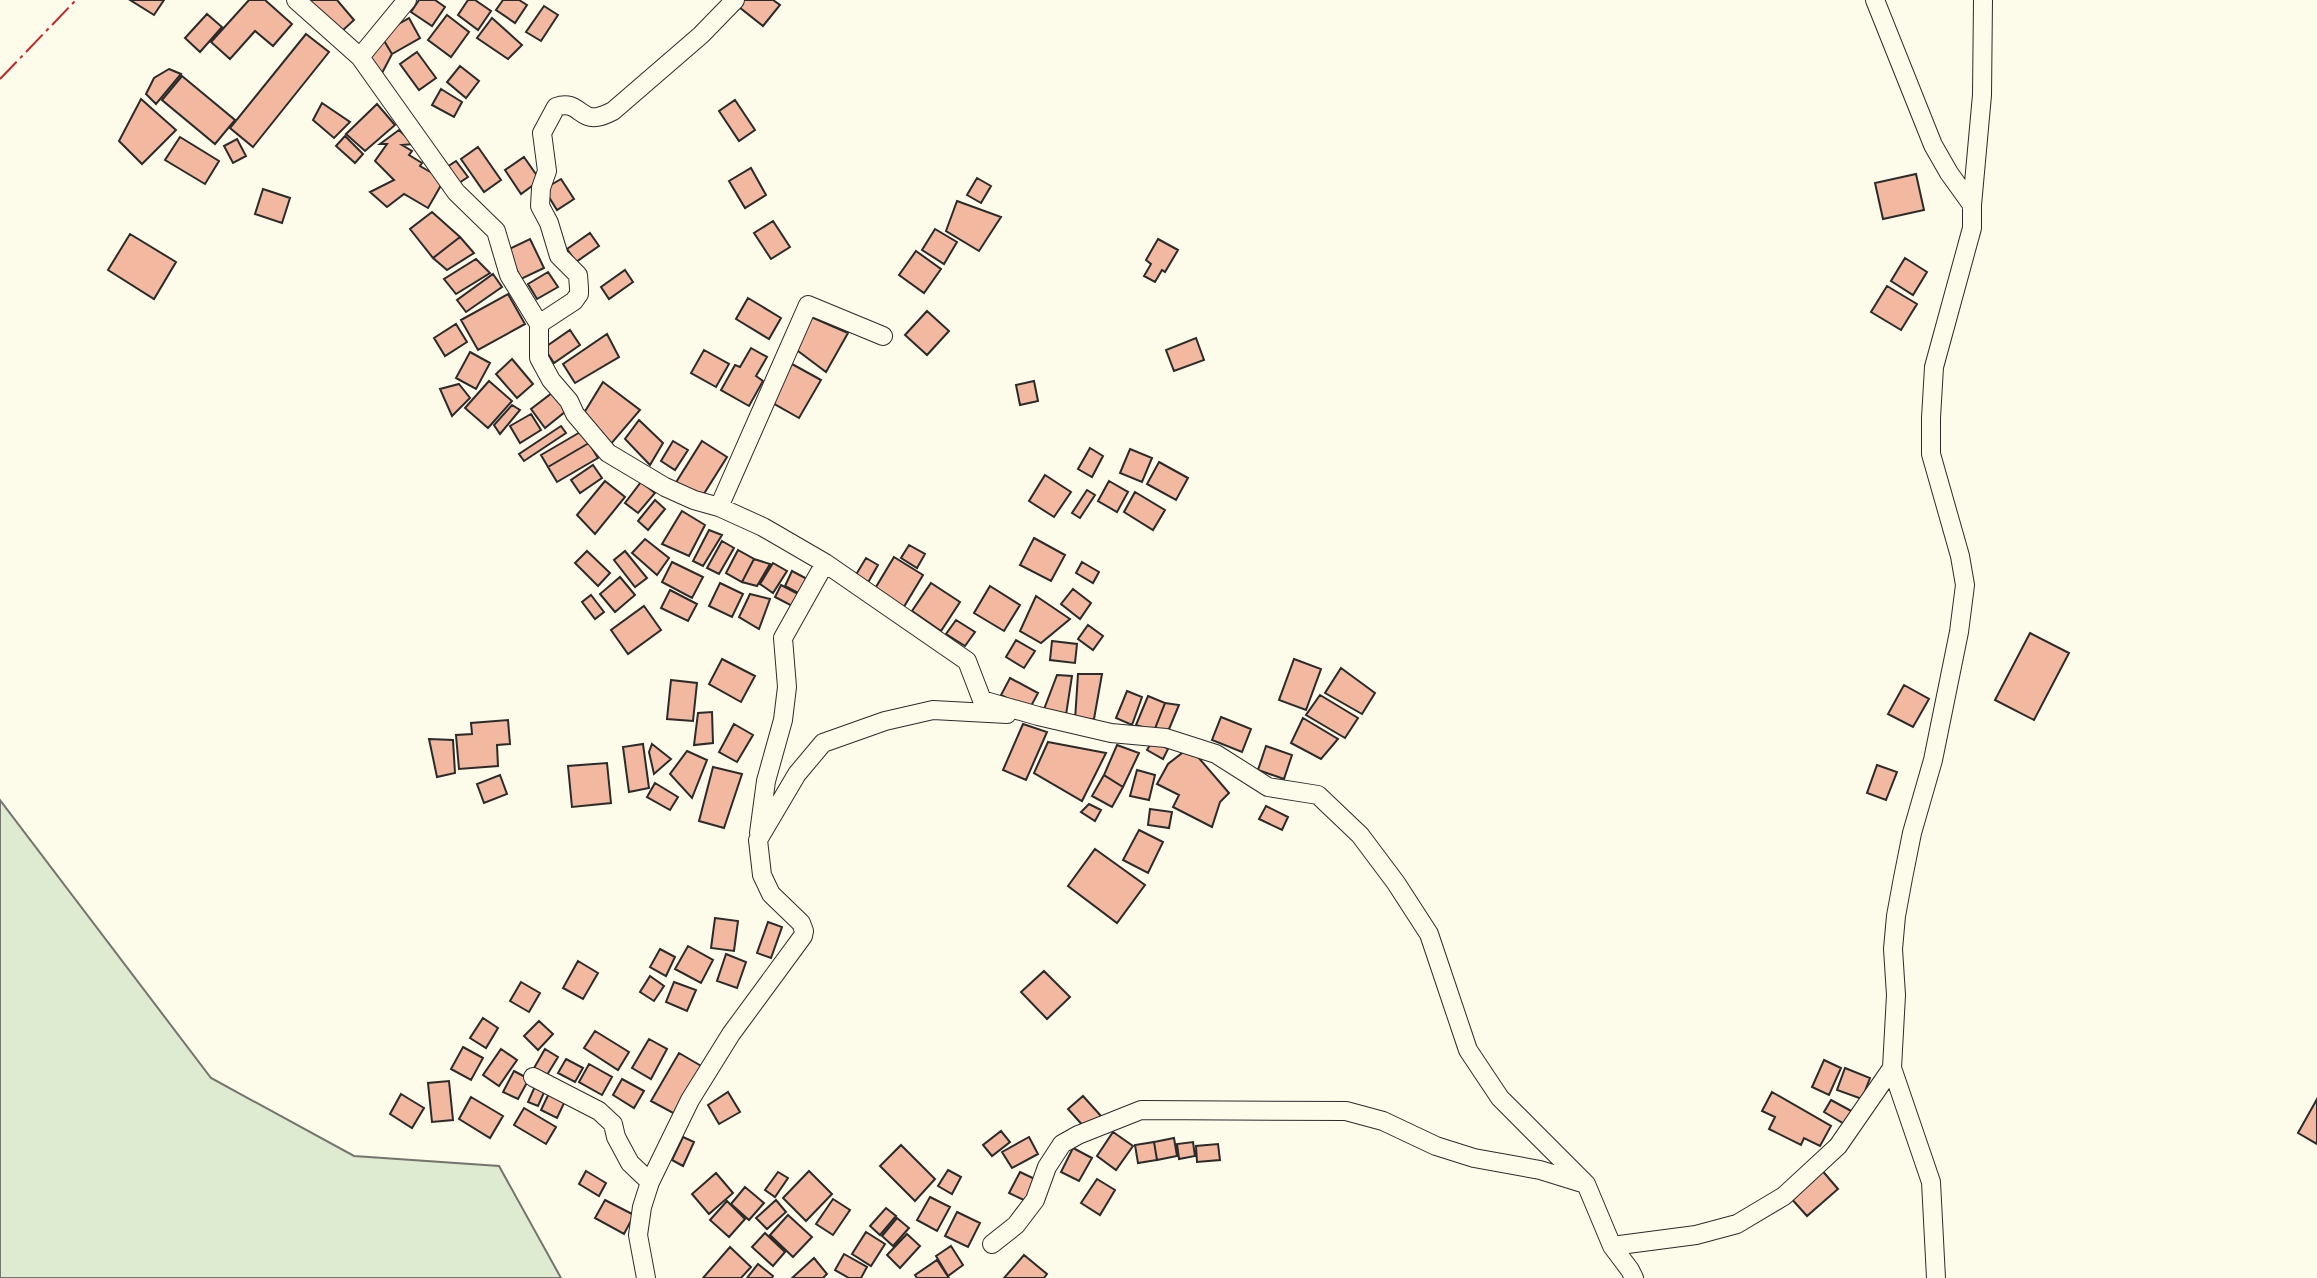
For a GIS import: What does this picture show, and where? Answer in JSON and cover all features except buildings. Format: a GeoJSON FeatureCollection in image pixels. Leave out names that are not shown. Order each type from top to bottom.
{"type":"FeatureCollection","features":[{"type":"Feature","properties":{"kind":"street"},"geometry":{"type":"LineString","coordinates":[[296,0],[360,57],[456,192],[496,231],[509,275],[539,324],[539,358],[575,414],[608,453],[665,487],[763,527],[825,563],[967,661],[982,700],[1111,733],[1166,738],[1216,754],[1268,788],[1318,795],[1360,835],[1429,934],[1468,1050],[1500,1098],[1586,1184],[1612,1247],[1634,1278]]}},
{"type":"Feature","properties":{"kind":"street"},"geometry":{"type":"LineString","coordinates":[[360,57],[407,0]]}},
{"type":"Feature","properties":{"kind":"street"},"geometry":{"type":"LineString","coordinates":[[539,324],[579,295],[578,275],[559,256],[549,223],[540,206],[541,188],[547,172],[542,133],[556,107],[564,103],[588,117],[598,117],[613,111],[701,35],[735,0]]}},
{"type":"Feature","properties":{"kind":"street"},"geometry":{"type":"LineString","coordinates":[[1875,0],[1933,145],[1972,205]]}},
{"type":"Feature","properties":{"kind":"street"},"geometry":{"type":"LineString","coordinates":[[1937,1278],[1931,1182],[1892,1068],[1896,995],[1893,949],[1896,916],[1912,833],[1933,760],[1959,632],[1965,585],[1960,556],[1931,454],[1931,418],[1934,367],[1972,228],[1982,95],[1983,0]]}},
{"type":"Feature","properties":{"kind":"street"},"geometry":{"type":"LineString","coordinates":[[719,507],[808,305],[883,336]]}},
{"type":"Feature","properties":{"kind":"street"},"geometry":{"type":"LineString","coordinates":[[646,1278],[638,1235],[642,1207],[650,1182],[690,1100],[731,1034],[803,936],[801,923],[771,894],[762,875],[758,840],[766,781],[787,687],[783,638],[825,563]]}},
{"type":"Feature","properties":{"kind":"street"},"geometry":{"type":"LineString","coordinates":[[758,840],[797,774],[823,743],[885,721],[933,710],[1038,716]]}},
{"type":"Feature","properties":{"kind":"street"},"geometry":{"type":"LineString","coordinates":[[1612,1247],[1696,1235],[1737,1224],[1784,1196],[1839,1146],[1892,1068]]}},
{"type":"Feature","properties":{"kind":"street"},"geometry":{"type":"LineString","coordinates":[[533,1077],[599,1111],[613,1124],[616,1137],[630,1163],[650,1182]]}},
{"type":"Feature","properties":{"kind":"street"},"geometry":{"type":"LineString","coordinates":[[992,1244],[1016,1226],[1035,1200],[1047,1167],[1062,1144],[1141,1110],[1346,1111],[1383,1121],[1436,1146],[1474,1158],[1541,1170],[1586,1184]]}},
{"type":"Feature","properties":{"kind":"green space"},"geometry":{"type":"Polygon","coordinates":[[[0,800],[211,1078],[354,1156],[499,1166],[561,1278],[0,1278],[0,800]]]}},
{"type":"Feature","properties":{"kind":"power"},"geometry":{"type":"LineString","coordinates":[[0,79],[76,0]]}}]}
